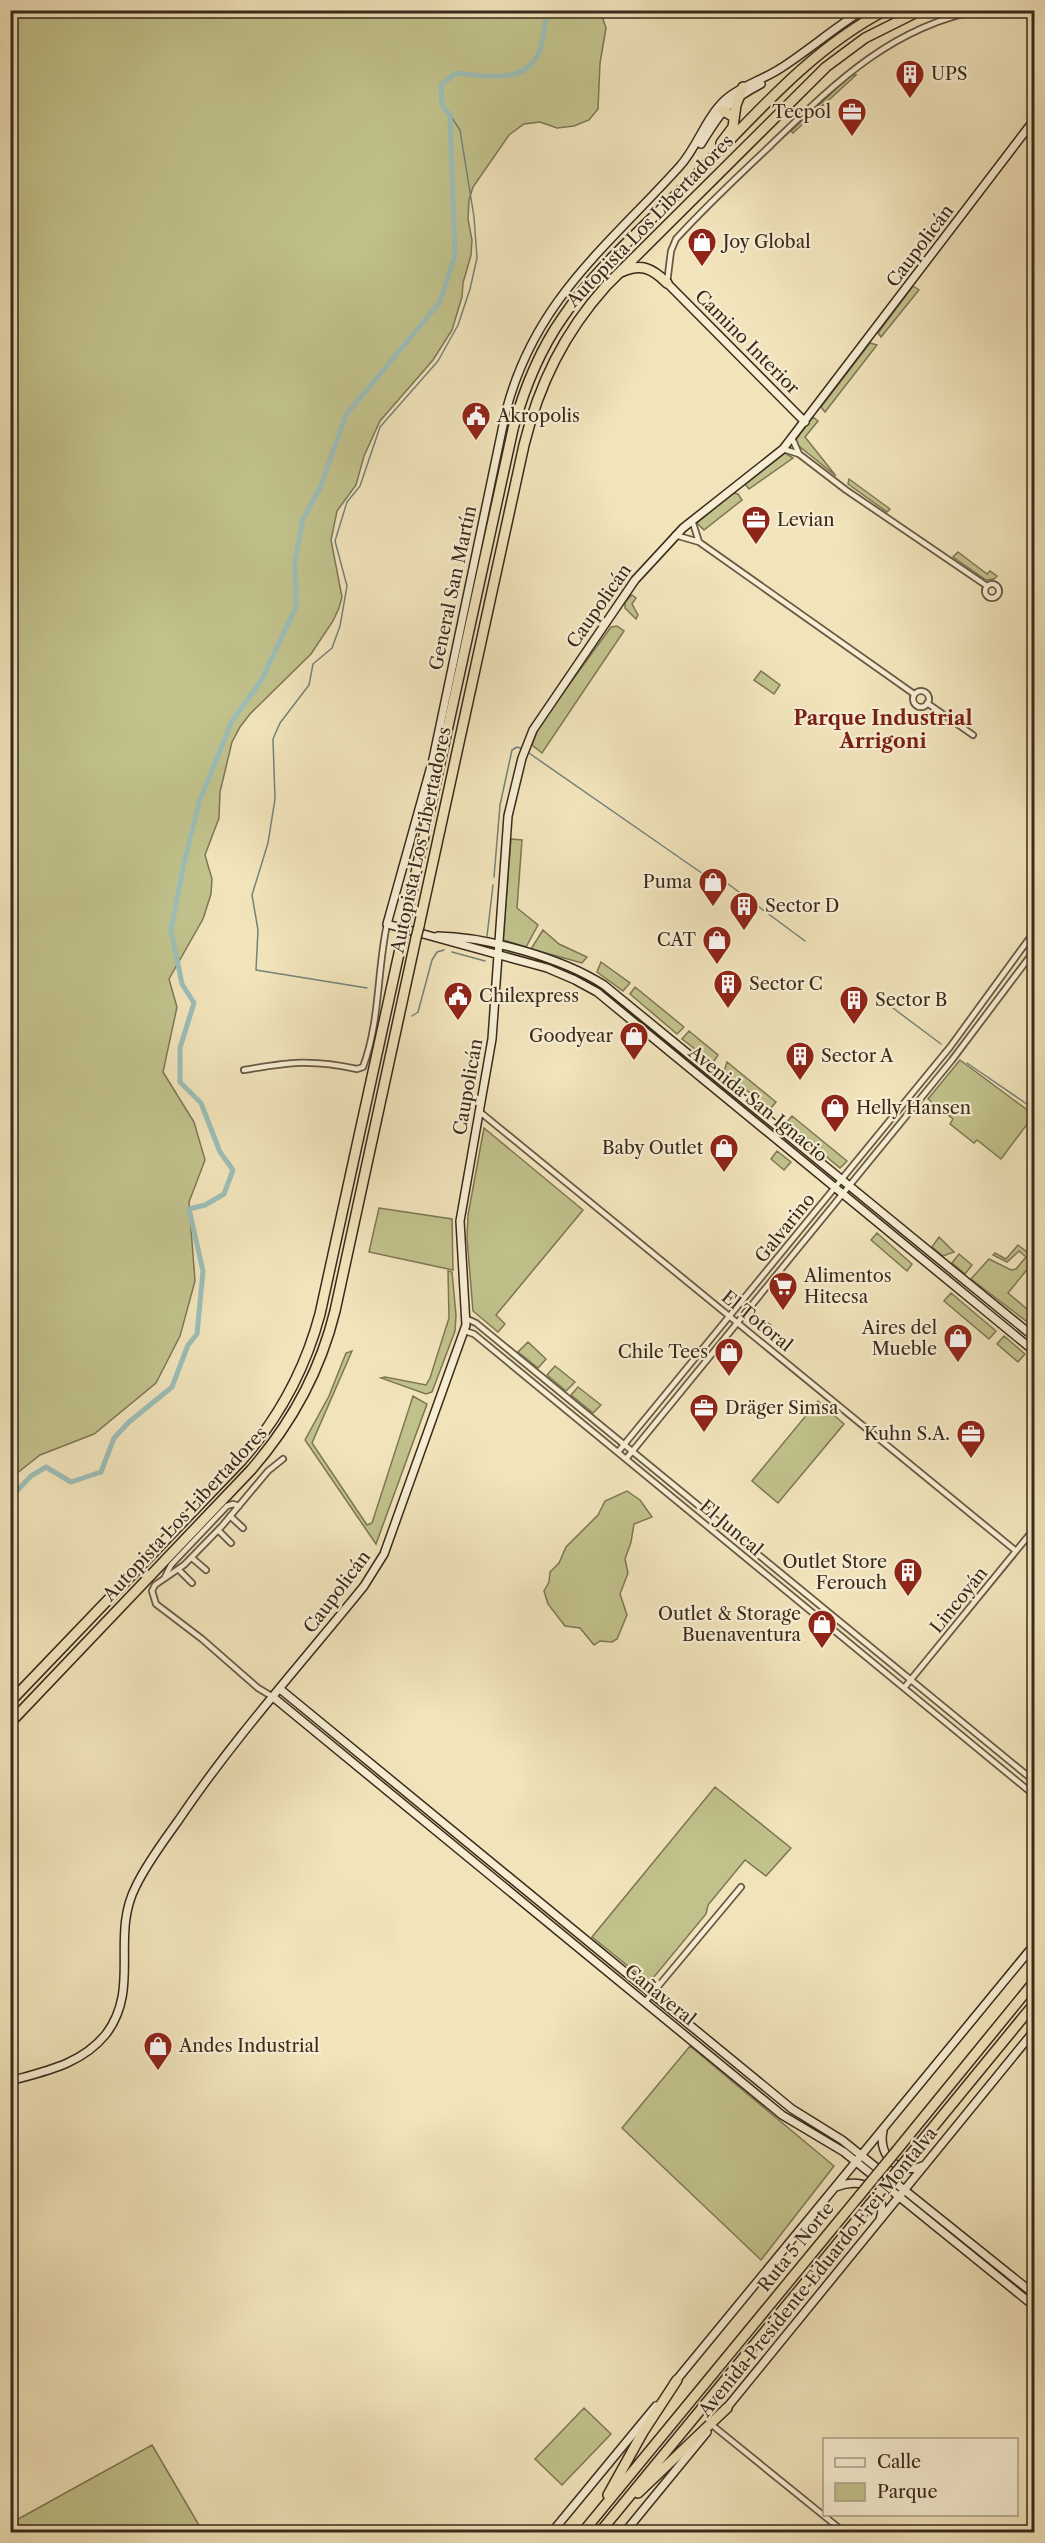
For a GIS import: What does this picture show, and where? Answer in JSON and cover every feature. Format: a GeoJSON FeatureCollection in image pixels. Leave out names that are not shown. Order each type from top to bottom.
{"type":"FeatureCollection","features":[{"type":"Feature","properties":{"kind":"highway","name":"Autopista Los Libertadores"},"geometry":{"type":"LineString","coordinates":[[10,1702],[241,1461],[269,1426],[296,1382],[320,1314],[510,442],[529,381],[549,339],[580,294],[810,62],[847,33],[886,10]]}},
{"type":"Feature","properties":{"kind":"highway","name":"Autopista Los Libertadores"},"geometry":{"type":"LineString","coordinates":[[10,1723],[251,1470],[280,1435],[304,1395],[324,1348],[335,1311],[530,420],[544,380],[561,346],[586,309],[616,275],[826,67],[866,38],[921,10]]}},
{"type":"Feature","properties":{"kind":"highway"},"geometry":{"type":"LineString","coordinates":[[717,154],[733,128],[741,91]]}},
{"type":"Feature","properties":{"kind":"highway"},"geometry":{"type":"LineString","coordinates":[[722,110],[734,117]]}},
{"type":"Feature","properties":{"kind":"highway"},"geometry":{"type":"LineString","coordinates":[[616,275],[641,267],[663,273],[667,283]]}},
{"type":"Feature","properties":{"kind":"highway","name":"Ruta 5 Norte"},"geometry":{"type":"LineString","coordinates":[[583,2532],[1035,1982]]}},
{"type":"Feature","properties":{"kind":"highway","name":"Ruta 5 Norte"},"geometry":{"type":"LineString","coordinates":[[600,2532],[1035,2004]]}},
{"type":"Feature","properties":{"kind":"highway"},"geometry":{"type":"LineString","coordinates":[[594,2518],[639,2438],[677,2380]]}},
{"type":"Feature","properties":{"kind":"highway"},"geometry":{"type":"LineString","coordinates":[[614,2515],[727,2408]]}},
{"type":"Feature","properties":{"kind":"main road","name":"General San Martín"},"geometry":{"type":"LineString","coordinates":[[680,166],[695,147],[716,110],[741,91],[772,78],[789,63],[863,10]]}},
{"type":"Feature","properties":{"kind":"main road","name":"General San Martín"},"geometry":{"type":"LineString","coordinates":[[387,924],[433,759],[506,411],[520,368],[539,328],[562,293],[602,247],[697,151],[722,110],[741,91]]}},
{"type":"Feature","properties":{"kind":"main road","name":"Caupolicán"},"geometry":{"type":"LineString","coordinates":[[10,2081],[73,2061],[93,2048],[110,2027],[123,1996],[124,1923],[126,1909],[136,1885],[211,1772],[379,1564],[465,1331],[467,1319],[460,1221],[492,1039],[507,823],[522,758],[537,722],[622,597],[654,557],[692,520],[783,449],[1035,120]]}},
{"type":"Feature","properties":{"kind":"main road","name":"Camino Interior"},"geometry":{"type":"LineString","coordinates":[[667,283],[805,422]]}},
{"type":"Feature","properties":{"kind":"main road","name":"Avenida San Ignacio"},"geometry":{"type":"LineString","coordinates":[[387,924],[557,972],[582,983],[630,1019],[1035,1351]]}},
{"type":"Feature","properties":{"kind":"main road","name":"Avenida San Ignacio"},"geometry":{"type":"LineString","coordinates":[[432,936],[458,937],[520,951],[558,962],[584,974],[637,1011],[1035,1337]]}},
{"type":"Feature","properties":{"kind":"main road"},"geometry":{"type":"LineString","coordinates":[[519,961],[517,956],[520,951]]}},
{"type":"Feature","properties":{"kind":"main road"},"geometry":{"type":"LineString","coordinates":[[630,1019],[637,1011]]}},
{"type":"Feature","properties":{"kind":"main road"},"geometry":{"type":"LineString","coordinates":[[654,1039],[656,1032],[661,1031]]}},
{"type":"Feature","properties":{"kind":"main road"},"geometry":{"type":"LineString","coordinates":[[796,1155],[803,1147]]}},
{"type":"Feature","properties":{"kind":"main road"},"geometry":{"type":"LineString","coordinates":[[933,1267],[939,1260]]}},
{"type":"Feature","properties":{"kind":"main road","name":"Cañaveral"},"geometry":{"type":"LineString","coordinates":[[280,1689],[792,2109],[837,2136],[862,2155],[1035,2294]]}},
{"type":"Feature","properties":{"kind":"main road","name":"Cañaveral"},"geometry":{"type":"LineString","coordinates":[[273,1697],[782,2115],[827,2141],[856,2162],[1035,2306]]}},
{"type":"Feature","properties":{"kind":"main road"},"geometry":{"type":"LineString","coordinates":[[552,2532],[1035,1945]]}},
{"type":"Feature","properties":{"kind":"main road","name":"Avenida Presidente Eduardo Frei Montalva"},"geometry":{"type":"LineString","coordinates":[[625,2532],[1035,2031]]}},
{"type":"Feature","properties":{"kind":"main road"},"geometry":{"type":"LineString","coordinates":[[884,2129],[882,2146],[891,2161],[908,2169],[927,2163]]}},
{"type":"Feature","properties":{"kind":"main road"},"geometry":{"type":"LineString","coordinates":[[835,2188],[854,2182],[873,2189],[881,2204],[881,2217],[878,2225]]}},
{"type":"Feature","properties":{"kind":"street"},"geometry":{"type":"LineString","coordinates":[[663,273],[672,246],[679,236],[802,114],[854,68],[896,40],[962,14],[980,10]]}},
{"type":"Feature","properties":{"kind":"street"},"geometry":{"type":"LineString","coordinates":[[792,438],[800,454]]}},
{"type":"Feature","properties":{"kind":"street"},"geometry":{"type":"LineString","coordinates":[[783,449],[800,454],[846,490],[987,586]]}},
{"type":"Feature","properties":{"kind":"street"},"geometry":{"type":"LineString","coordinates":[[692,520],[699,542]]}},
{"type":"Feature","properties":{"kind":"street"},"geometry":{"type":"LineString","coordinates":[[675,535],[699,542],[914,694]]}},
{"type":"Feature","properties":{"kind":"street"},"geometry":{"type":"LineString","coordinates":[[919,691],[925,692],[928,699],[927,704],[916,705],[912,699],[914,694],[919,691]]}},
{"type":"Feature","properties":{"kind":"street"},"geometry":{"type":"LineString","coordinates":[[927,704],[973,735]]}},
{"type":"Feature","properties":{"kind":"street","name":"General San Martín"},"geometry":{"type":"LineString","coordinates":[[244,1070],[293,1061],[317,1061],[361,1068],[364,1065],[374,1017],[379,963],[387,924]]}},
{"type":"Feature","properties":{"kind":"street","name":"Galvarino"},"geometry":{"type":"LineString","coordinates":[[618,1452],[944,1054],[1035,932]]}},
{"type":"Feature","properties":{"kind":"street","name":"Galvarino"},"geometry":{"type":"LineString","coordinates":[[626,1459],[952,1060],[1035,951]]}},
{"type":"Feature","properties":{"kind":"street"},"geometry":{"type":"LineString","coordinates":[[944,1054],[952,1060]]}},
{"type":"Feature","properties":{"kind":"street","name":"El Totoral"},"geometry":{"type":"LineString","coordinates":[[479,1112],[1016,1551]]}},
{"type":"Feature","properties":{"kind":"street","name":"El Juncal"},"geometry":{"type":"LineString","coordinates":[[467,1319],[476,1323],[1035,1781]]}},
{"type":"Feature","properties":{"kind":"street","name":"El Juncal"},"geometry":{"type":"LineString","coordinates":[[465,1331],[474,1334],[1035,1795]]}},
{"type":"Feature","properties":{"kind":"street"},"geometry":{"type":"LineString","coordinates":[[273,1697],[258,1688],[202,1639],[156,1604],[152,1591],[155,1585],[192,1558],[268,1471],[282,1459]]}},
{"type":"Feature","properties":{"kind":"street"},"geometry":{"type":"LineString","coordinates":[[165,1577],[171,1565],[227,1506],[233,1504],[239,1506]]}},
{"type":"Feature","properties":{"kind":"street"},"geometry":{"type":"LineString","coordinates":[[230,1516],[243,1528]]}},
{"type":"Feature","properties":{"kind":"street","name":"Lincoyán"},"geometry":{"type":"LineString","coordinates":[[904,1688],[1035,1529]]}},
{"type":"Feature","properties":{"kind":"street"},"geometry":{"type":"LineString","coordinates":[[218,1530],[231,1543]]}},
{"type":"Feature","properties":{"kind":"street"},"geometry":{"type":"LineString","coordinates":[[192,1558],[206,1570]]}},
{"type":"Feature","properties":{"kind":"street"},"geometry":{"type":"LineString","coordinates":[[178,1570],[192,1583]]}},
{"type":"Feature","properties":{"kind":"street"},"geometry":{"type":"LineString","coordinates":[[645,2002],[741,1887]]}},
{"type":"Feature","properties":{"kind":"street"},"geometry":{"type":"LineString","coordinates":[[712,2425],[823,2515]]}},
{"type":"Feature","properties":{"kind":"street"},"geometry":{"type":"LineString","coordinates":[[824,2516],[844,2532]]}},
{"type":"Feature","properties":{"kind":"green space"},"geometry":{"type":"Polygon","coordinates":[[[11,10],[600,10],[606,28],[600,63],[598,109],[589,120],[574,126],[557,128],[540,122],[524,124],[509,135],[473,187],[469,200],[468,219],[472,240],[471,255],[452,330],[433,360],[380,421],[364,456],[356,485],[337,511],[331,540],[342,597],[339,608],[311,654],[250,714],[232,742],[220,792],[219,818],[205,855],[212,879],[211,894],[203,919],[169,979],[177,1007],[163,1072],[194,1122],[205,1160],[189,1202],[195,1281],[180,1336],[156,1383],[94,1434],[40,1455],[11,1478],[11,10]]]}},
{"type":"Feature","properties":{"kind":"green space"},"geometry":{"type":"Polygon","coordinates":[[[851,75],[856,75],[793,133],[791,131],[851,75]]]}},
{"type":"Feature","properties":{"kind":"green space"},"geometry":{"type":"Polygon","coordinates":[[[913,286],[919,290],[881,337],[878,333],[913,286]]]}},
{"type":"Feature","properties":{"kind":"green space"},"geometry":{"type":"Polygon","coordinates":[[[870,343],[877,345],[825,412],[821,407],[870,343]]]}},
{"type":"Feature","properties":{"kind":"green space"},"geometry":{"type":"Polygon","coordinates":[[[813,417],[818,421],[805,437],[836,476],[794,442],[813,417]]]}},
{"type":"Feature","properties":{"kind":"green space"},"geometry":{"type":"Polygon","coordinates":[[[785,453],[793,458],[749,489],[745,484],[785,453]]]}},
{"type":"Feature","properties":{"kind":"green space"},"geometry":{"type":"Polygon","coordinates":[[[849,479],[890,509],[887,512],[848,484],[849,479]]]}},
{"type":"Feature","properties":{"kind":"green space"},"geometry":{"type":"Polygon","coordinates":[[[733,493],[738,494],[742,500],[704,530],[697,523],[733,493]]]}},
{"type":"Feature","properties":{"kind":"green space"},"geometry":{"type":"Polygon","coordinates":[[[958,552],[987,574],[990,571],[997,576],[986,580],[953,557],[958,552]]]}},
{"type":"Feature","properties":{"kind":"green space"},"geometry":{"type":"Polygon","coordinates":[[[632,595],[636,598],[632,604],[638,615],[636,619],[625,608],[625,602],[632,595]]]}},
{"type":"Feature","properties":{"kind":"green space"},"geometry":{"type":"Polygon","coordinates":[[[617,626],[624,631],[542,753],[532,745],[539,726],[611,627],[617,626]]]}},
{"type":"Feature","properties":{"kind":"green space"},"geometry":{"type":"Polygon","coordinates":[[[761,671],[780,685],[774,694],[754,680],[761,671]]]}},
{"type":"Feature","properties":{"kind":"green space"},"geometry":{"type":"Polygon","coordinates":[[[511,839],[522,840],[517,908],[538,925],[526,947],[503,940],[511,839]]]}},
{"type":"Feature","properties":{"kind":"green space"},"geometry":{"type":"Polygon","coordinates":[[[543,930],[559,944],[587,957],[582,963],[531,949],[543,930]]]}},
{"type":"Feature","properties":{"kind":"green space"},"geometry":{"type":"Polygon","coordinates":[[[601,962],[630,983],[623,991],[597,972],[601,962]]]}},
{"type":"Feature","properties":{"kind":"green space"},"geometry":{"type":"Polygon","coordinates":[[[635,987],[684,1027],[677,1034],[630,994],[635,987]]]}},
{"type":"Feature","properties":{"kind":"green space"},"geometry":{"type":"Polygon","coordinates":[[[689,1031],[718,1055],[713,1063],[682,1039],[689,1031]]]}},
{"type":"Feature","properties":{"kind":"green space"},"geometry":{"type":"Polygon","coordinates":[[[960,1060],[1034,1115],[1001,1159],[977,1140],[974,1143],[950,1124],[953,1119],[928,1099],[960,1060]]]}},
{"type":"Feature","properties":{"kind":"green space"},"geometry":{"type":"Polygon","coordinates":[[[727,1062],[776,1102],[770,1109],[724,1072],[727,1062]]]}},
{"type":"Feature","properties":{"kind":"green space"},"geometry":{"type":"Polygon","coordinates":[[[792,1116],[847,1161],[840,1168],[786,1123],[792,1116]]]}},
{"type":"Feature","properties":{"kind":"green space"},"geometry":{"type":"Polygon","coordinates":[[[484,1128],[583,1210],[496,1315],[505,1324],[498,1332],[473,1311],[467,1238],[468,1215],[484,1128]]]}},
{"type":"Feature","properties":{"kind":"green space"},"geometry":{"type":"Polygon","coordinates":[[[777,1151],[791,1162],[784,1170],[771,1159],[777,1151]]]}},
{"type":"Feature","properties":{"kind":"green space"},"geometry":{"type":"Polygon","coordinates":[[[379,1208],[452,1219],[453,1270],[369,1252],[379,1208]]]}},
{"type":"Feature","properties":{"kind":"green space"},"geometry":{"type":"Polygon","coordinates":[[[877,1233],[912,1264],[907,1271],[871,1240],[877,1233]]]}},
{"type":"Feature","properties":{"kind":"green space"},"geometry":{"type":"Polygon","coordinates":[[[939,1237],[954,1252],[943,1256],[932,1247],[939,1237]]]}},
{"type":"Feature","properties":{"kind":"green space"},"geometry":{"type":"Polygon","coordinates":[[[1018,1245],[1031,1255],[1034,1254],[1034,1261],[1008,1293],[1034,1315],[1026,1321],[971,1279],[989,1259],[1011,1270],[1016,1269],[1026,1257],[1019,1251],[1007,1262],[993,1255],[995,1253],[1006,1259],[1018,1245]]]}},
{"type":"Feature","properties":{"kind":"green space"},"geometry":{"type":"Polygon","coordinates":[[[959,1254],[972,1265],[965,1274],[952,1263],[959,1254]]]}},
{"type":"Feature","properties":{"kind":"green space"},"geometry":{"type":"Polygon","coordinates":[[[448,1271],[452,1272],[456,1315],[455,1331],[432,1392],[426,1394],[381,1378],[426,1385],[449,1318],[448,1271]]]}},
{"type":"Feature","properties":{"kind":"green space"},"geometry":{"type":"Polygon","coordinates":[[[951,1293],[996,1331],[989,1339],[944,1301],[951,1293]]]}},
{"type":"Feature","properties":{"kind":"green space"},"geometry":{"type":"Polygon","coordinates":[[[753,1314],[771,1325],[765,1332],[751,1321],[753,1314]]]}},
{"type":"Feature","properties":{"kind":"green space"},"geometry":{"type":"Polygon","coordinates":[[[1004,1336],[1025,1354],[1018,1362],[997,1344],[1004,1336]]]}},
{"type":"Feature","properties":{"kind":"green space"},"geometry":{"type":"Polygon","coordinates":[[[528,1342],[546,1359],[538,1368],[518,1352],[528,1342]]]}},
{"type":"Feature","properties":{"kind":"green space"},"geometry":{"type":"Polygon","coordinates":[[[352,1351],[312,1443],[367,1525],[372,1523],[413,1396],[427,1404],[376,1544],[305,1440],[329,1396],[346,1353],[352,1351]]]}},
{"type":"Feature","properties":{"kind":"green space"},"geometry":{"type":"Polygon","coordinates":[[[555,1366],[575,1382],[566,1391],[547,1375],[555,1366]]]}},
{"type":"Feature","properties":{"kind":"green space"},"geometry":{"type":"Polygon","coordinates":[[[578,1387],[601,1405],[593,1413],[571,1395],[578,1387]]]}},
{"type":"Feature","properties":{"kind":"green space"},"geometry":{"type":"Polygon","coordinates":[[[818,1401],[844,1424],[778,1503],[752,1481],[818,1401]]]}},
{"type":"Feature","properties":{"kind":"green space"},"geometry":{"type":"Polygon","coordinates":[[[627,1491],[640,1500],[652,1517],[634,1524],[625,1559],[628,1573],[620,1594],[627,1615],[617,1639],[612,1642],[600,1641],[594,1645],[580,1628],[565,1626],[548,1604],[544,1591],[549,1582],[550,1572],[559,1563],[566,1547],[598,1515],[605,1501],[627,1491]]]}},
{"type":"Feature","properties":{"kind":"green space"},"geometry":{"type":"Polygon","coordinates":[[[715,1787],[791,1848],[766,1876],[745,1860],[708,1905],[706,1914],[649,1983],[592,1937],[715,1787]]]}},
{"type":"Feature","properties":{"kind":"green space"},"geometry":{"type":"Polygon","coordinates":[[[690,2046],[834,2166],[761,2260],[622,2128],[690,2046]]]}},
{"type":"Feature","properties":{"kind":"green space"},"geometry":{"type":"Polygon","coordinates":[[[584,2408],[611,2434],[562,2485],[535,2459],[584,2408]]]}},
{"type":"Feature","properties":{"kind":"green space"},"geometry":{"type":"Polygon","coordinates":[[[152,2445],[203,2532],[11,2532],[11,2523],[152,2445]]]}},
{"type":"Feature","properties":{"kind":"waterway"},"geometry":{"type":"LineString","coordinates":[[10,1498],[31,1476],[46,1467],[71,1482],[101,1472],[114,1438],[129,1422],[172,1387],[188,1345],[197,1334],[203,1271],[189,1209],[205,1205],[224,1194],[233,1170],[220,1152],[201,1103],[180,1082],[180,1048],[194,1003],[182,984],[171,930],[184,863],[200,800],[232,721],[261,681],[296,607],[295,561],[303,519],[320,488],[346,415],[440,302],[455,255],[450,115],[442,105],[441,85],[456,73],[503,76],[524,70],[539,52],[547,10]]}},
{"type":"Feature","properties":{"kind":"waterway"},"geometry":{"type":"LineString","coordinates":[[367,988],[256,970],[258,930],[252,895],[268,843],[275,799],[273,739],[280,723],[309,685],[313,664],[332,648],[340,626],[347,586],[335,541],[347,502],[360,486],[380,427],[438,361],[458,325],[470,289],[477,258],[474,217],[460,130],[450,115]]}},
{"type":"Feature","properties":{"kind":"waterway"},"geometry":{"type":"LineString","coordinates":[[494,877],[500,805],[512,750],[517,747],[523,749]]}},
{"type":"Feature","properties":{"kind":"waterway"},"geometry":{"type":"LineString","coordinates":[[526,751],[706,876],[716,875],[805,941]]}},
{"type":"Feature","properties":{"kind":"waterway"},"geometry":{"type":"LineString","coordinates":[[487,936],[493,885]]}},
{"type":"Feature","properties":{"kind":"waterway"},"geometry":{"type":"LineString","coordinates":[[412,1016],[418,1012],[432,960],[437,952],[444,950]]}},
{"type":"Feature","properties":{"kind":"waterway"},"geometry":{"type":"LineString","coordinates":[[452,952],[485,961]]}},
{"type":"Feature","properties":{"kind":"waterway"},"geometry":{"type":"LineString","coordinates":[[885,1002],[941,1044]]}},
{"type":"Feature","properties":{"kind":"waterway"},"geometry":{"type":"LineString","coordinates":[[967,1063],[1034,1109]]}},
{"type":"Feature","properties":{"kind":"place","name":"UPS"},"geometry":{"type":"Point","coordinates":[910,100]}},
{"type":"Feature","properties":{"kind":"place","name":"Tecpol"},"geometry":{"type":"Point","coordinates":[852,138]}},
{"type":"Feature","properties":{"kind":"place","name":"Joy Global"},"geometry":{"type":"Point","coordinates":[702,268]}},
{"type":"Feature","properties":{"kind":"place","name":"Akropolis"},"geometry":{"type":"Point","coordinates":[476,442]}},
{"type":"Feature","properties":{"kind":"place","name":"Levian"},"geometry":{"type":"Point","coordinates":[756,546]}},
{"type":"Feature","properties":{"kind":"place","name":"Puma"},"geometry":{"type":"Point","coordinates":[713,908]}},
{"type":"Feature","properties":{"kind":"place","name":"Sector D"},"geometry":{"type":"Point","coordinates":[744,932]}},
{"type":"Feature","properties":{"kind":"place","name":"CAT"},"geometry":{"type":"Point","coordinates":[717,966]}},
{"type":"Feature","properties":{"kind":"place","name":"Sector C"},"geometry":{"type":"Point","coordinates":[728,1010]}},
{"type":"Feature","properties":{"kind":"place","name":"Chilexpress"},"geometry":{"type":"Point","coordinates":[458,1022]}},
{"type":"Feature","properties":{"kind":"place","name":"Sector B"},"geometry":{"type":"Point","coordinates":[854,1026]}},
{"type":"Feature","properties":{"kind":"place","name":"Goodyear"},"geometry":{"type":"Point","coordinates":[634,1062]}},
{"type":"Feature","properties":{"kind":"place","name":"Sector A"},"geometry":{"type":"Point","coordinates":[800,1082]}},
{"type":"Feature","properties":{"kind":"place","name":"Helly Hansen"},"geometry":{"type":"Point","coordinates":[835,1134]}},
{"type":"Feature","properties":{"kind":"place","name":"Baby Outlet"},"geometry":{"type":"Point","coordinates":[724,1174]}},
{"type":"Feature","properties":{"kind":"place","name":"Alimentos Hitecsa"},"geometry":{"type":"Point","coordinates":[783,1312]}},
{"type":"Feature","properties":{"kind":"place","name":"Aires del Mueble"},"geometry":{"type":"Point","coordinates":[958,1364]}},
{"type":"Feature","properties":{"kind":"place","name":"Chile Tees"},"geometry":{"type":"Point","coordinates":[729,1378]}},
{"type":"Feature","properties":{"kind":"place","name":"Dräger Simsa"},"geometry":{"type":"Point","coordinates":[704,1434]}},
{"type":"Feature","properties":{"kind":"place","name":"Kuhn S.A."},"geometry":{"type":"Point","coordinates":[971,1460]}},
{"type":"Feature","properties":{"kind":"place","name":"Outlet Store Ferouch"},"geometry":{"type":"Point","coordinates":[908,1598]}},
{"type":"Feature","properties":{"kind":"place","name":"Outlet & Storage Buenaventura"},"geometry":{"type":"Point","coordinates":[822,1650]}},
{"type":"Feature","properties":{"kind":"place","name":"Andes Industrial"},"geometry":{"type":"Point","coordinates":[158,2072]}},
{"type":"Feature","properties":{"kind":"district","name":"Parque Industrial Arrigoni"},"geometry":{"type":"Point","coordinates":[883,730]}}]}
